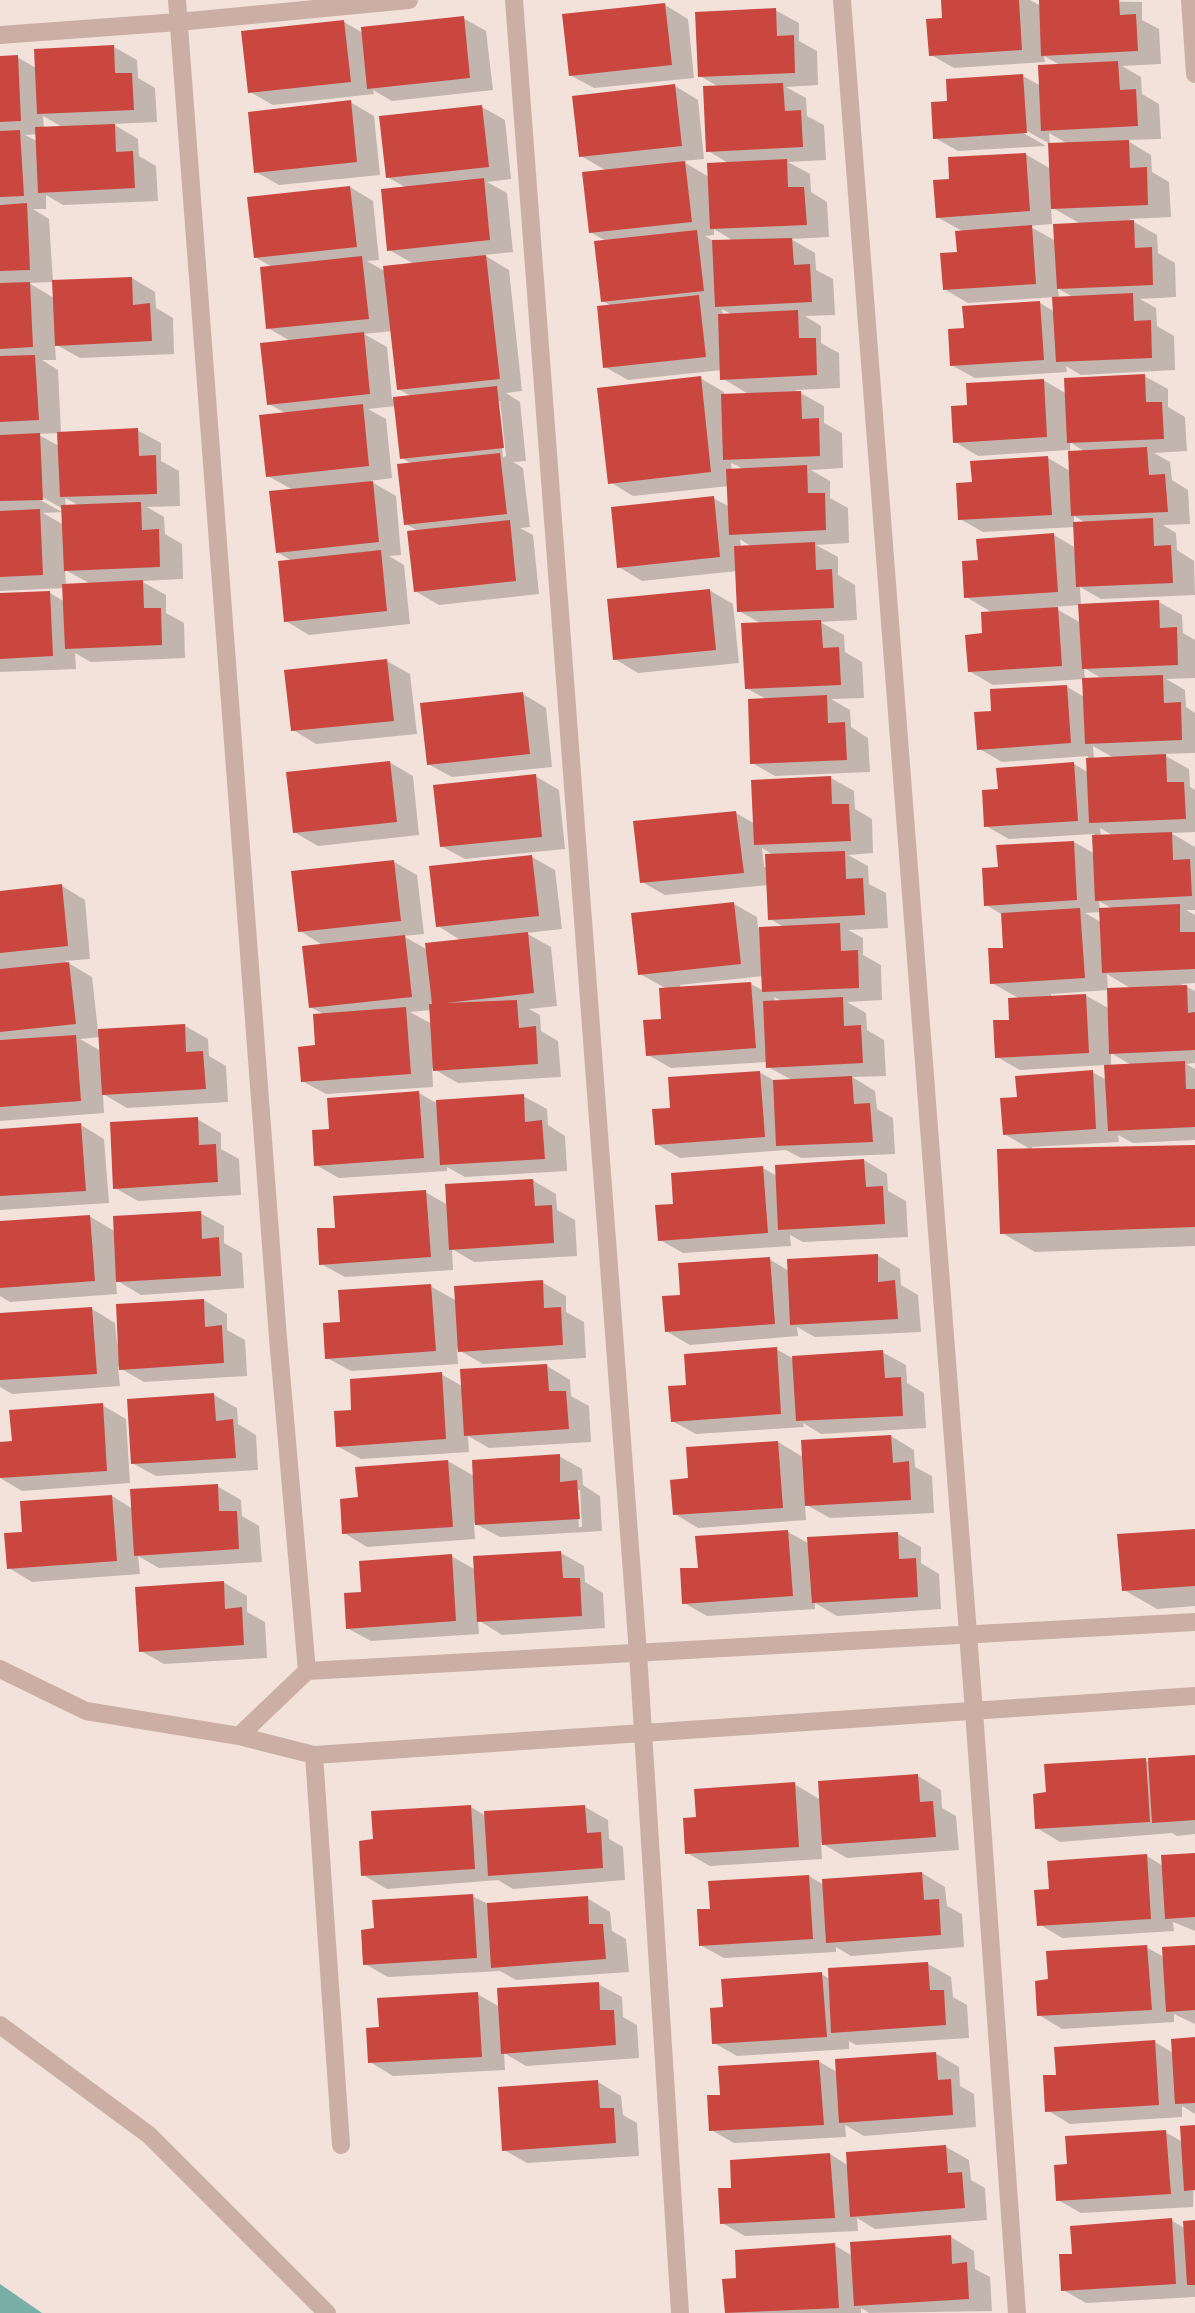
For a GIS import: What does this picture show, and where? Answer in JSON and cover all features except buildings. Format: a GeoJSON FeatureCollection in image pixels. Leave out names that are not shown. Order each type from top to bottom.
{"type":"FeatureCollection","features":[{"type":"Feature","properties":{"kind":"street"},"geometry":{"type":"LineString","coordinates":[[177,0],[278,1338],[307,1671]]}},
{"type":"Feature","properties":{"kind":"street"},"geometry":{"type":"LineString","coordinates":[[0,35],[178,22],[409,0]]}},
{"type":"Feature","properties":{"kind":"street"},"geometry":{"type":"LineString","coordinates":[[514,0],[638,1653],[680,2313]]}},
{"type":"Feature","properties":{"kind":"street"},"geometry":{"type":"LineString","coordinates":[[842,0],[974,1711],[1017,2313]]}},
{"type":"Feature","properties":{"kind":"street"},"geometry":{"type":"LineString","coordinates":[[1190,0],[1195,74]]}},
{"type":"Feature","properties":{"kind":"street"},"geometry":{"type":"LineString","coordinates":[[239,1736],[307,1671],[1195,1622]]}},
{"type":"Feature","properties":{"kind":"street"},"geometry":{"type":"LineString","coordinates":[[0,1669],[86,1711],[239,1736],[314,1755],[1195,1696]]}},
{"type":"Feature","properties":{"kind":"street"},"geometry":{"type":"LineString","coordinates":[[314,1755],[341,2146]]}},
{"type":"Feature","properties":{"kind":"street"},"geometry":{"type":"LineString","coordinates":[[0,2025],[149,2135],[327,2313]]}},
{"type":"Feature","properties":{"kind":"water"},"geometry":{"type":"Polygon","coordinates":[[[0,2284],[42,2313],[0,2313],[0,2284]]]}}]}
